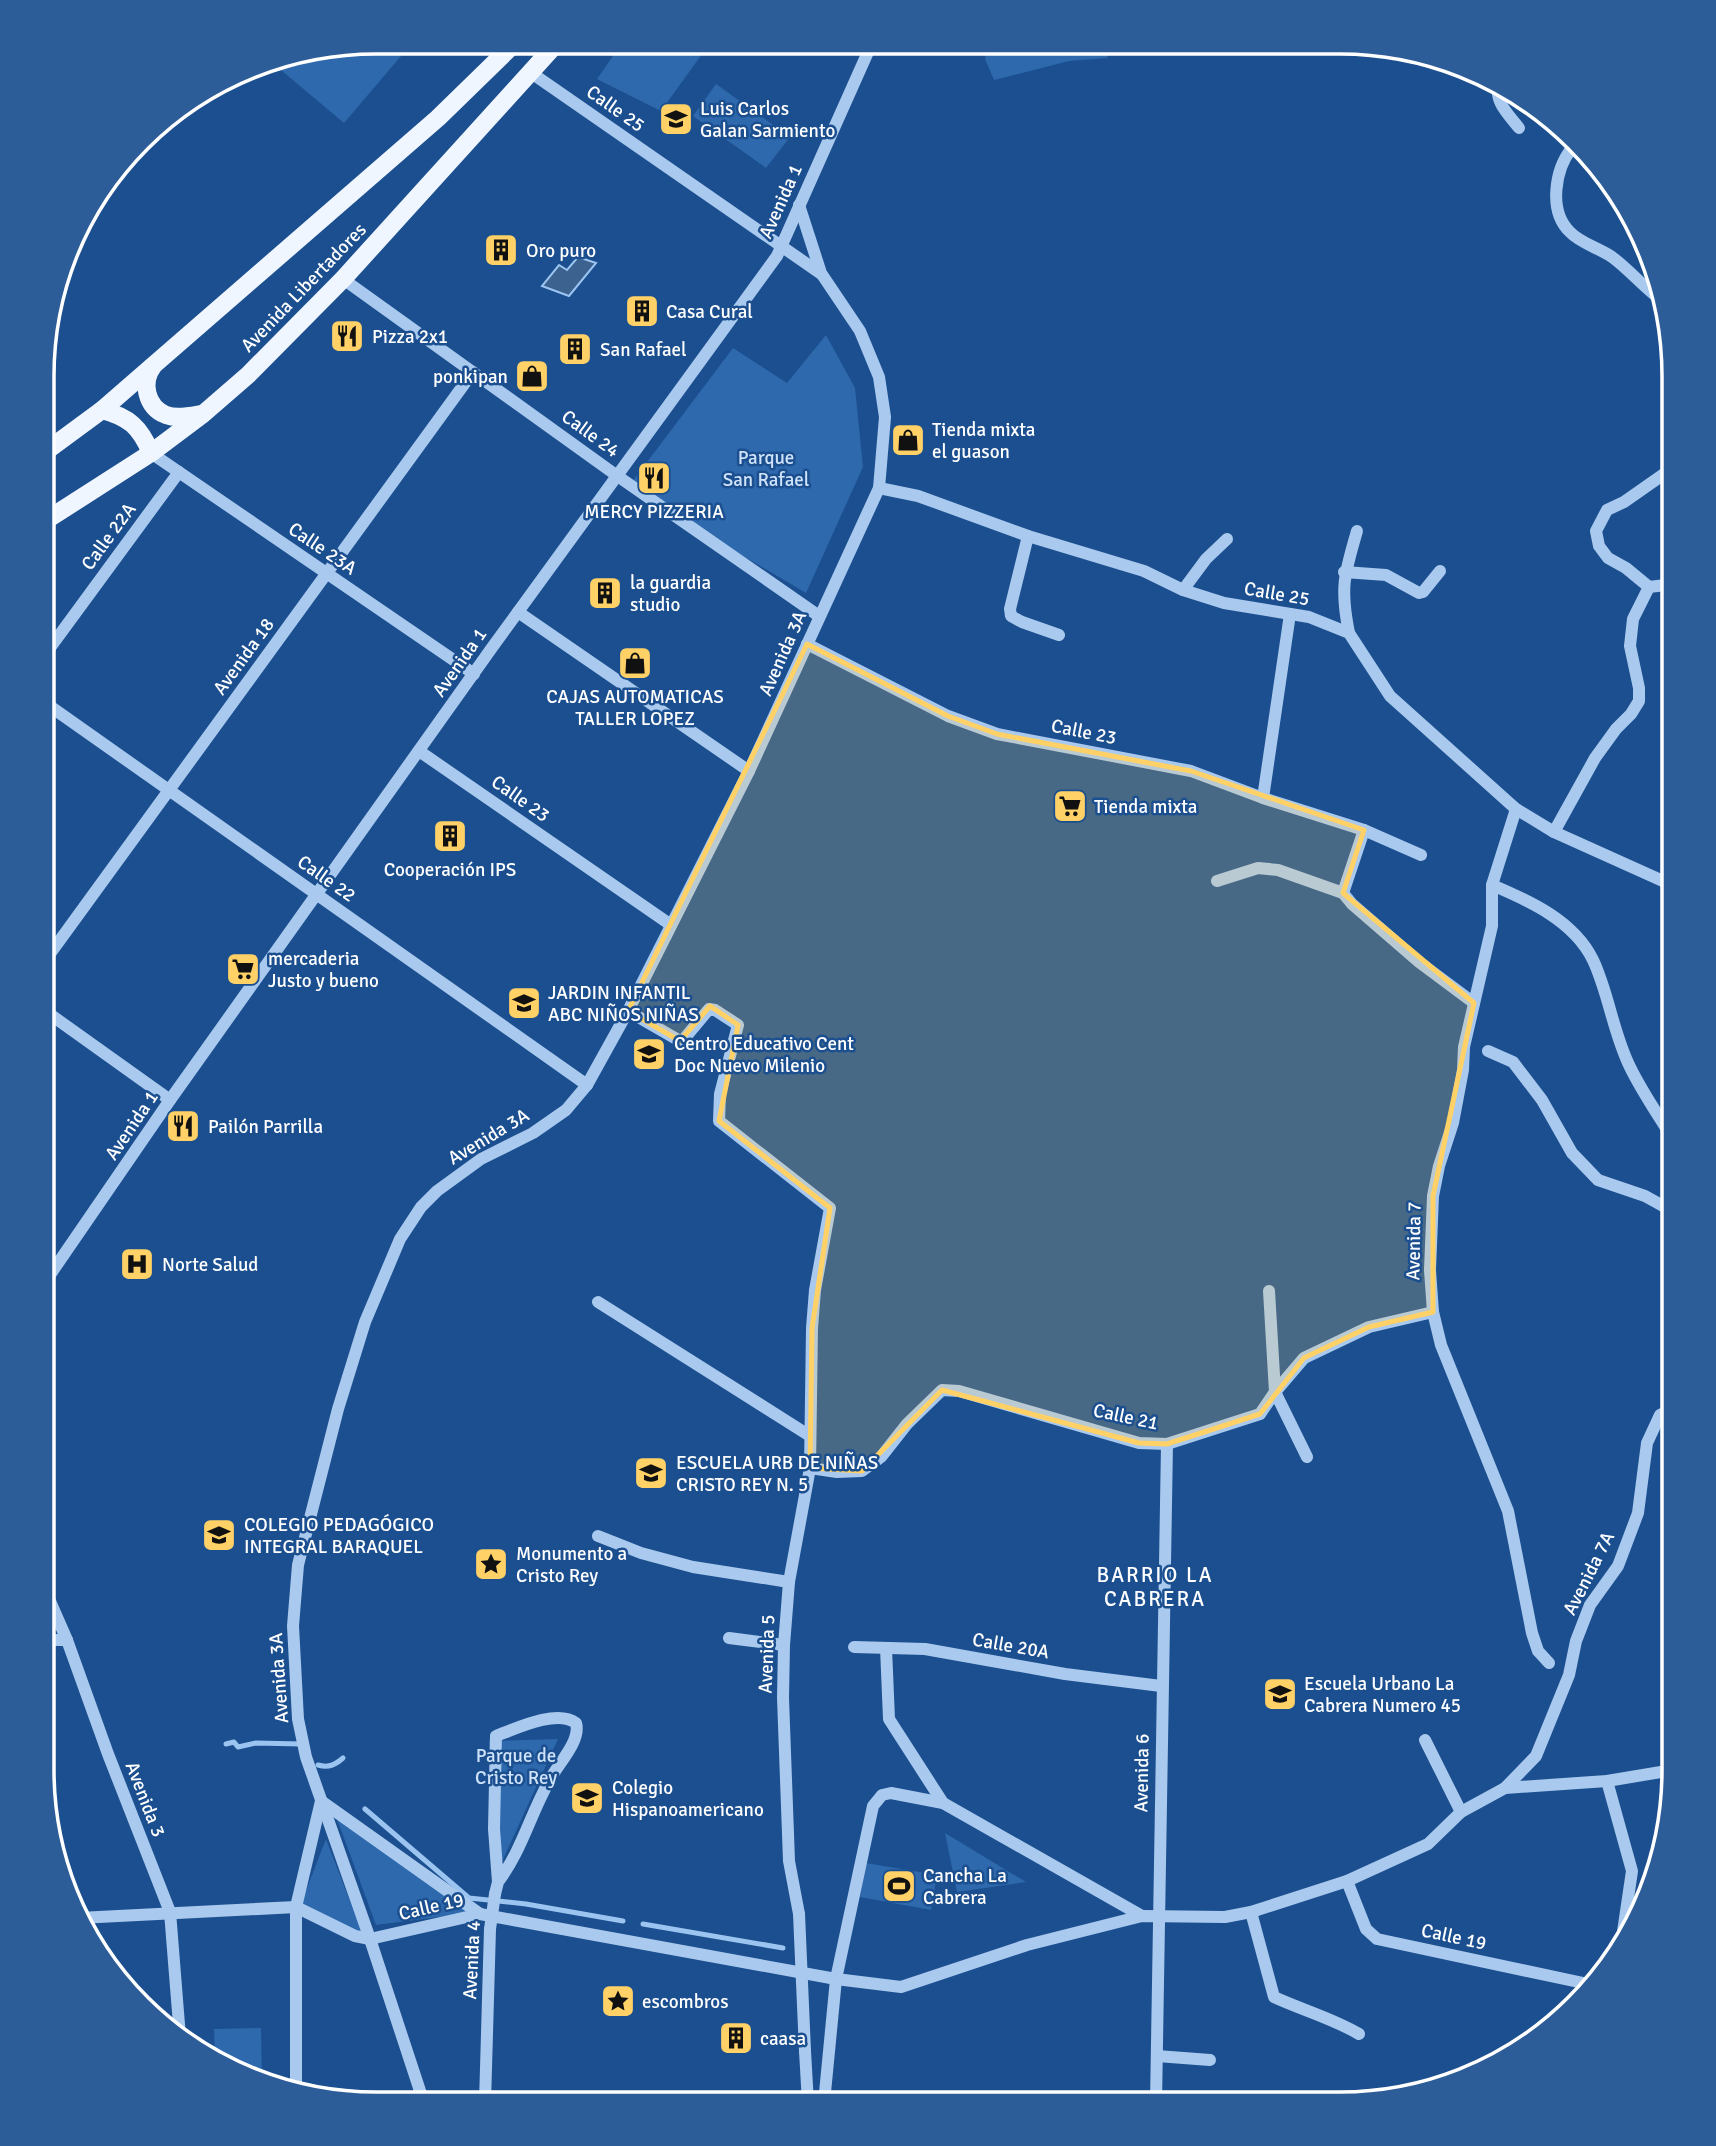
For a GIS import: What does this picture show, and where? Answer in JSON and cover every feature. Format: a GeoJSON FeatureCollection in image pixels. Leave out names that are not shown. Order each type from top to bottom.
{"type":"FeatureCollection","features":[{"type":"Feature","properties":{"kind":"main road","name":"Avenida Libertadores"},"geometry":{"type":"LineString","coordinates":[[54,445],[102,410],[438,118],[504,54]]}},
{"type":"Feature","properties":{"kind":"main road","name":"Avenida Libertadores"},"geometry":{"type":"LineString","coordinates":[[54,515],[151,453],[203,414],[248,374],[343,279],[547,54]]}},
{"type":"Feature","properties":{"kind":"main road"},"geometry":{"type":"LineString","coordinates":[[155,363],[147,379],[148,396],[152,404],[159,411],[175,417],[203,414]]}},
{"type":"Feature","properties":{"kind":"main road"},"geometry":{"type":"LineString","coordinates":[[102,410],[119,415],[133,424],[144,437],[151,453]]}},
{"type":"Feature","properties":{"kind":"street","name":"Avenida 1"},"geometry":{"type":"LineString","coordinates":[[54,1265],[518,612],[782,247],[867,54]]}},
{"type":"Feature","properties":{"kind":"street","name":"Calle 25"},"geometry":{"type":"LineString","coordinates":[[530,72],[782,247]]}},
{"type":"Feature","properties":{"kind":"street"},"geometry":{"type":"LineString","coordinates":[[1497,95],[1502,107],[1519,128]]}},
{"type":"Feature","properties":{"kind":"street"},"geometry":{"type":"LineString","coordinates":[[1570,150],[1563,159],[1556,195],[1557,213],[1570,233],[1613,258],[1650,291]]}},
{"type":"Feature","properties":{"kind":"street","name":"Avenida 3A"},"geometry":{"type":"LineString","coordinates":[[420,2092],[306,1757],[298,1719],[293,1626],[298,1565],[338,1409],[365,1322],[400,1239],[421,1207],[437,1191],[481,1158],[533,1133],[566,1110],[587,1085],[628,1011],[749,772],[879,488],[885,417],[879,377],[860,331],[821,274],[799,205]]}},
{"type":"Feature","properties":{"kind":"street","name":"Avenida 3A"},"geometry":{"type":"LineString","coordinates":[[782,247],[821,274]]}},
{"type":"Feature","properties":{"kind":"street","name":"Calle 24"},"geometry":{"type":"LineString","coordinates":[[343,279],[616,475],[819,616]]}},
{"type":"Feature","properties":{"kind":"street","name":"Avenida 18"},"geometry":{"type":"LineString","coordinates":[[54,948],[473,372]]}},
{"type":"Feature","properties":{"kind":"street","name":"Calle 23A"},"geometry":{"type":"LineString","coordinates":[[151,453],[474,674]]}},
{"type":"Feature","properties":{"kind":"street","name":"Calle 22A"},"geometry":{"type":"LineString","coordinates":[[54,642],[179,472]]}},
{"type":"Feature","properties":{"kind":"street"},"geometry":{"type":"LineString","coordinates":[[1662,476],[1641,492],[1607,510],[1596,531],[1599,546],[1608,558],[1626,568],[1649,587],[1662,585]]}},
{"type":"Feature","properties":{"kind":"street","name":"Calle 25"},"geometry":{"type":"LineString","coordinates":[[879,488],[918,496],[1028,536],[1144,572],[1183,590],[1224,603],[1309,617],[1349,633]]}},
{"type":"Feature","properties":{"kind":"street"},"geometry":{"type":"LineString","coordinates":[[1357,531],[1344,572],[1342,599],[1349,633],[1390,696],[1517,809],[1554,832],[1662,881]]}},
{"type":"Feature","properties":{"kind":"street"},"geometry":{"type":"LineString","coordinates":[[1028,536],[1010,609],[1012,616],[1059,635]]}},
{"type":"Feature","properties":{"kind":"street"},"geometry":{"type":"LineString","coordinates":[[1183,590],[1206,559],[1227,539]]}},
{"type":"Feature","properties":{"kind":"street"},"geometry":{"type":"LineString","coordinates":[[1344,572],[1386,575],[1419,593],[1423,592],[1440,571]]}},
{"type":"Feature","properties":{"kind":"street"},"geometry":{"type":"LineString","coordinates":[[1554,832],[1595,758],[1615,729],[1632,714],[1639,701],[1630,646],[1633,619],[1649,587]]}},
{"type":"Feature","properties":{"kind":"street"},"geometry":{"type":"LineString","coordinates":[[518,612],[749,772]]}},
{"type":"Feature","properties":{"kind":"street"},"geometry":{"type":"LineString","coordinates":[[1263,798],[1290,614]]}},
{"type":"Feature","properties":{"kind":"street","name":"Calle 23"},"geometry":{"type":"LineString","coordinates":[[807,644],[948,716],[997,734],[1191,771],[1263,798],[1364,830],[1420,855]]}},
{"type":"Feature","properties":{"kind":"street","name":"Calle 22"},"geometry":{"type":"LineString","coordinates":[[54,709],[587,1085]]}},
{"type":"Feature","properties":{"kind":"street","name":"Calle 23"},"geometry":{"type":"LineString","coordinates":[[419,751],[671,925]]}},
{"type":"Feature","properties":{"kind":"street","name":"Avenida 7"},"geometry":{"type":"LineString","coordinates":[[1517,809],[1492,886],[1492,926],[1474,1003],[1452,1122],[1433,1196],[1430,1270],[1433,1312],[1441,1345],[1508,1511],[1532,1633],[1538,1651],[1549,1663]]}},
{"type":"Feature","properties":{"kind":"street"},"geometry":{"type":"LineString","coordinates":[[1343,893],[1364,830]]}},
{"type":"Feature","properties":{"kind":"street"},"geometry":{"type":"LineString","coordinates":[[1217,881],[1258,868],[1278,870],[1343,893],[1419,962],[1474,1003]]}},
{"type":"Feature","properties":{"kind":"street"},"geometry":{"type":"LineString","coordinates":[[1492,886],[1525,898],[1577,936],[1593,960],[1629,1066],[1662,1121]]}},
{"type":"Feature","properties":{"kind":"street","name":"Avenida 5"},"geometry":{"type":"LineString","coordinates":[[628,1011],[680,1041],[709,1009],[738,1025],[720,1094],[719,1121],[830,1208],[815,1290],[810,1468],[789,1582],[784,1645],[783,1698],[789,1861],[799,1914],[807,2092]]}},
{"type":"Feature","properties":{"kind":"street"},"geometry":{"type":"LineString","coordinates":[[54,1017],[170,1100]]}},
{"type":"Feature","properties":{"kind":"street"},"geometry":{"type":"LineString","coordinates":[[1488,1051],[1513,1062],[1542,1100],[1572,1153],[1598,1180],[1645,1196],[1662,1205]]}},
{"type":"Feature","properties":{"kind":"street"},"geometry":{"type":"LineString","coordinates":[[1269,1291],[1275,1392],[1307,1457]]}},
{"type":"Feature","properties":{"kind":"street"},"geometry":{"type":"LineString","coordinates":[[598,1302],[810,1436]]}},
{"type":"Feature","properties":{"kind":"street","name":"Calle 21"},"geometry":{"type":"LineString","coordinates":[[810,1468],[837,1472],[862,1471],[881,1457],[907,1424],[942,1390],[959,1391],[1139,1443],[1167,1444],[1260,1414],[1304,1358],[1369,1327],[1433,1312]]}},
{"type":"Feature","properties":{"kind":"street","name":"Avenida 7A"},"geometry":{"type":"LineString","coordinates":[[1505,1788],[1536,1756],[1569,1675],[1576,1641],[1590,1605],[1618,1566],[1638,1513],[1647,1443],[1662,1414]]}},
{"type":"Feature","properties":{"kind":"street","name":"Avenida 6"},"geometry":{"type":"LineString","coordinates":[[1156,2092],[1167,1444]]}},
{"type":"Feature","properties":{"kind":"street"},"geometry":{"type":"LineString","coordinates":[[598,1536],[641,1553],[693,1567],[789,1582]]}},
{"type":"Feature","properties":{"kind":"street","name":"Avenida 3"},"geometry":{"type":"LineString","coordinates":[[54,1609],[170,1912],[179,2024]]}},
{"type":"Feature","properties":{"kind":"street"},"geometry":{"type":"LineString","coordinates":[[729,1639],[784,1645]]}},
{"type":"Feature","properties":{"kind":"street"},"geometry":{"type":"LineString","coordinates":[[54,1640],[68,1640]]}},
{"type":"Feature","properties":{"kind":"street","name":"Calle 20A"},"geometry":{"type":"LineString","coordinates":[[853,1647],[925,1650],[1065,1674],[1161,1685]]}},
{"type":"Feature","properties":{"kind":"street"},"geometry":{"type":"LineString","coordinates":[[886,1648],[889,1719],[943,1803]]}},
{"type":"Feature","properties":{"kind":"street","name":"Avenida 4"},"geometry":{"type":"LineString","coordinates":[[485,2092],[491,1929],[497,1888],[494,1829],[496,1736],[535,1722],[570,1718],[578,1729],[550,1779],[518,1854],[497,1888]]}},
{"type":"Feature","properties":{"kind":"street"},"geometry":{"type":"LineString","coordinates":[[1425,1740],[1461,1812]]}},
{"type":"Feature","properties":{"kind":"street"},"geometry":{"type":"LineString","coordinates":[[825,2092],[836,1979],[873,1806],[882,1795],[891,1793],[943,1803],[1142,1916],[1225,1917],[1251,1912],[1347,1881],[1428,1844],[1461,1812],[1505,1788],[1607,1781],[1662,1772]]}},
{"type":"Feature","properties":{"kind":"street"},"geometry":{"type":"LineString","coordinates":[[1607,1781],[1632,1871],[1625,1920]]}},
{"type":"Feature","properties":{"kind":"street"},"geometry":{"type":"LineString","coordinates":[[296,2082],[296,1908],[321,1801],[480,1914]]}},
{"type":"Feature","properties":{"kind":"street","name":"Calle 19"},"geometry":{"type":"LineString","coordinates":[[1347,1881],[1366,1930],[1377,1939],[1581,1983]]}},
{"type":"Feature","properties":{"kind":"street"},"geometry":{"type":"LineString","coordinates":[[90,1917],[296,1908],[355,1936],[370,1939]]}},
{"type":"Feature","properties":{"kind":"street"},"geometry":{"type":"LineString","coordinates":[[1251,1912],[1274,1997],[1304,2011],[1336,2021],[1359,2034]]}},
{"type":"Feature","properties":{"kind":"street","name":"Calle 19"},"geometry":{"type":"LineString","coordinates":[[370,1939],[480,1914],[836,1979],[901,1987],[1027,1945],[1142,1916]]}},
{"type":"Feature","properties":{"kind":"street"},"geometry":{"type":"LineString","coordinates":[[1157,2056],[1210,2060]]}},
{"type":"Feature","properties":{"kind":"highlighted area"},"geometry":{"type":"Polygon","coordinates":[[[807,644],[948,716],[997,734],[1191,771],[1364,830],[1343,893],[1474,1003],[1433,1196],[1433,1312],[1369,1327],[1304,1358],[1260,1414],[1167,1444],[1139,1443],[942,1390],[862,1471],[810,1468],[812,1328],[830,1208],[719,1121],[738,1025],[710,1006],[680,1041],[628,1011],[807,644]]]}},
{"type":"Feature","properties":{"kind":"green space"},"geometry":{"type":"Polygon","coordinates":[[[403,54],[344,123],[280,69],[334,57],[403,54]]]}},
{"type":"Feature","properties":{"kind":"green space"},"geometry":{"type":"Polygon","coordinates":[[[614,54],[702,54],[661,111],[597,79],[614,54]]]}},
{"type":"Feature","properties":{"kind":"green space"},"geometry":{"type":"Polygon","coordinates":[[[986,54],[1108,54],[1107,58],[1069,61],[994,80],[985,59],[986,54]]]}},
{"type":"Feature","properties":{"kind":"green space"},"geometry":{"type":"Polygon","coordinates":[[[716,84],[790,137],[766,168],[693,116],[716,84]]]}},
{"type":"Feature","properties":{"kind":"green space","name":"Parque San Rafael"},"geometry":{"type":"Polygon","coordinates":[[[826,335],[855,388],[863,467],[806,593],[629,486],[733,348],[787,383],[826,335]]]}},
{"type":"Feature","properties":{"kind":"green space","name":"Parque de Cristo Rey"},"geometry":{"type":"Polygon","coordinates":[[[558,1739],[500,1866],[489,1741],[558,1739]]]}},
{"type":"Feature","properties":{"kind":"green space"},"geometry":{"type":"Polygon","coordinates":[[[337,1819],[470,1913],[376,1925],[337,1819]]]}},
{"type":"Feature","properties":{"kind":"green space"},"geometry":{"type":"Polygon","coordinates":[[[945,1833],[1026,1882],[957,1892],[945,1833]]]}},
{"type":"Feature","properties":{"kind":"green space"},"geometry":{"type":"Polygon","coordinates":[[[326,1839],[363,1935],[300,1906],[326,1839]]]}},
{"type":"Feature","properties":{"kind":"green space","name":"Cancha La Cabrera"},"geometry":{"type":"Polygon","coordinates":[[[866,1863],[937,1875],[931,1910],[860,1897],[866,1863]]]}},
{"type":"Feature","properties":{"kind":"green space"},"geometry":{"type":"Polygon","coordinates":[[[261,2028],[262,2071],[215,2049],[214,2029],[261,2028]]]}},
{"type":"Feature","properties":{"kind":"shaded area"},"geometry":{"type":"Polygon","coordinates":[[[578,257],[596,263],[569,296],[542,286],[559,265],[567,270],[578,257]]]}},
{"type":"Feature","properties":{"kind":"waterway"},"geometry":{"type":"LineString","coordinates":[[226,1744],[234,1742],[238,1747],[256,1743],[301,1744],[301,1747]]}},
{"type":"Feature","properties":{"kind":"waterway"},"geometry":{"type":"LineString","coordinates":[[318,1765],[332,1765],[343,1758]]}},
{"type":"Feature","properties":{"kind":"waterway"},"geometry":{"type":"LineString","coordinates":[[365,1809],[469,1898],[526,1904],[623,1921]]}},
{"type":"Feature","properties":{"kind":"waterway"},"geometry":{"type":"LineString","coordinates":[[643,1924],[783,1948]]}},
{"type":"Feature","properties":{"kind":"place","name":"Luis Carlos Galan Sarmiento"},"geometry":{"type":"Point","coordinates":[676,119]}},
{"type":"Feature","properties":{"kind":"place","name":"Oro puro"},"geometry":{"type":"Point","coordinates":[501,250]}},
{"type":"Feature","properties":{"kind":"place","name":"Casa Cural"},"geometry":{"type":"Point","coordinates":[642,311]}},
{"type":"Feature","properties":{"kind":"place","name":"Pizza 2x1"},"geometry":{"type":"Point","coordinates":[347,336]}},
{"type":"Feature","properties":{"kind":"place","name":"San Rafael"},"geometry":{"type":"Point","coordinates":[575,349]}},
{"type":"Feature","properties":{"kind":"place","name":"ponkipan"},"geometry":{"type":"Point","coordinates":[532,376]}},
{"type":"Feature","properties":{"kind":"place","name":"Tienda mixta el guason"},"geometry":{"type":"Point","coordinates":[908,440]}},
{"type":"Feature","properties":{"kind":"place","name":"MERCY PIZZERIA"},"geometry":{"type":"Point","coordinates":[654,478]}},
{"type":"Feature","properties":{"kind":"place","name":"la guardia studio"},"geometry":{"type":"Point","coordinates":[605,593]}},
{"type":"Feature","properties":{"kind":"place","name":"CAJAS AUTOMATICAS TALLER LOPEZ"},"geometry":{"type":"Point","coordinates":[635,663]}},
{"type":"Feature","properties":{"kind":"place","name":"Tienda mixta"},"geometry":{"type":"Point","coordinates":[1070,806]}},
{"type":"Feature","properties":{"kind":"place","name":"Cooperación IPS"},"geometry":{"type":"Point","coordinates":[450,836]}},
{"type":"Feature","properties":{"kind":"place","name":"mercaderia Justo y bueno"},"geometry":{"type":"Point","coordinates":[243,969]}},
{"type":"Feature","properties":{"kind":"place","name":"JARDIN INFANTIL ABC NIÑOS NIÑAS"},"geometry":{"type":"Point","coordinates":[524,1003]}},
{"type":"Feature","properties":{"kind":"place","name":"Centro Educativo Cent Doc Nuevo Milenio"},"geometry":{"type":"Point","coordinates":[649,1054]}},
{"type":"Feature","properties":{"kind":"place","name":"Pailón Parrilla"},"geometry":{"type":"Point","coordinates":[183,1126]}},
{"type":"Feature","properties":{"kind":"place","name":"Norte Salud"},"geometry":{"type":"Point","coordinates":[137,1264]}},
{"type":"Feature","properties":{"kind":"place","name":"ESCUELA URB DE NIÑAS CRISTO REY N. 5"},"geometry":{"type":"Point","coordinates":[651,1473]}},
{"type":"Feature","properties":{"kind":"place","name":"COLEGIO PEDAGÓGICO INTEGRAL BARAQUEL"},"geometry":{"type":"Point","coordinates":[219,1535]}},
{"type":"Feature","properties":{"kind":"place","name":"Monumento a Cristo Rey"},"geometry":{"type":"Point","coordinates":[491,1564]}},
{"type":"Feature","properties":{"kind":"place","name":"Escuela Urbano La Cabrera Numero 45"},"geometry":{"type":"Point","coordinates":[1280,1694]}},
{"type":"Feature","properties":{"kind":"place","name":"Colegio Hispanoamericano"},"geometry":{"type":"Point","coordinates":[587,1798]}},
{"type":"Feature","properties":{"kind":"place","name":"Cancha La Cabrera"},"geometry":{"type":"Point","coordinates":[899,1886]}},
{"type":"Feature","properties":{"kind":"place","name":"escombros"},"geometry":{"type":"Point","coordinates":[618,2001]}},
{"type":"Feature","properties":{"kind":"place","name":"caasa"},"geometry":{"type":"Point","coordinates":[736,2038]}},
{"type":"Feature","properties":{"kind":"district","name":"BARRIO LA CABRERA"},"geometry":{"type":"Point","coordinates":[1155,1587]}}]}
